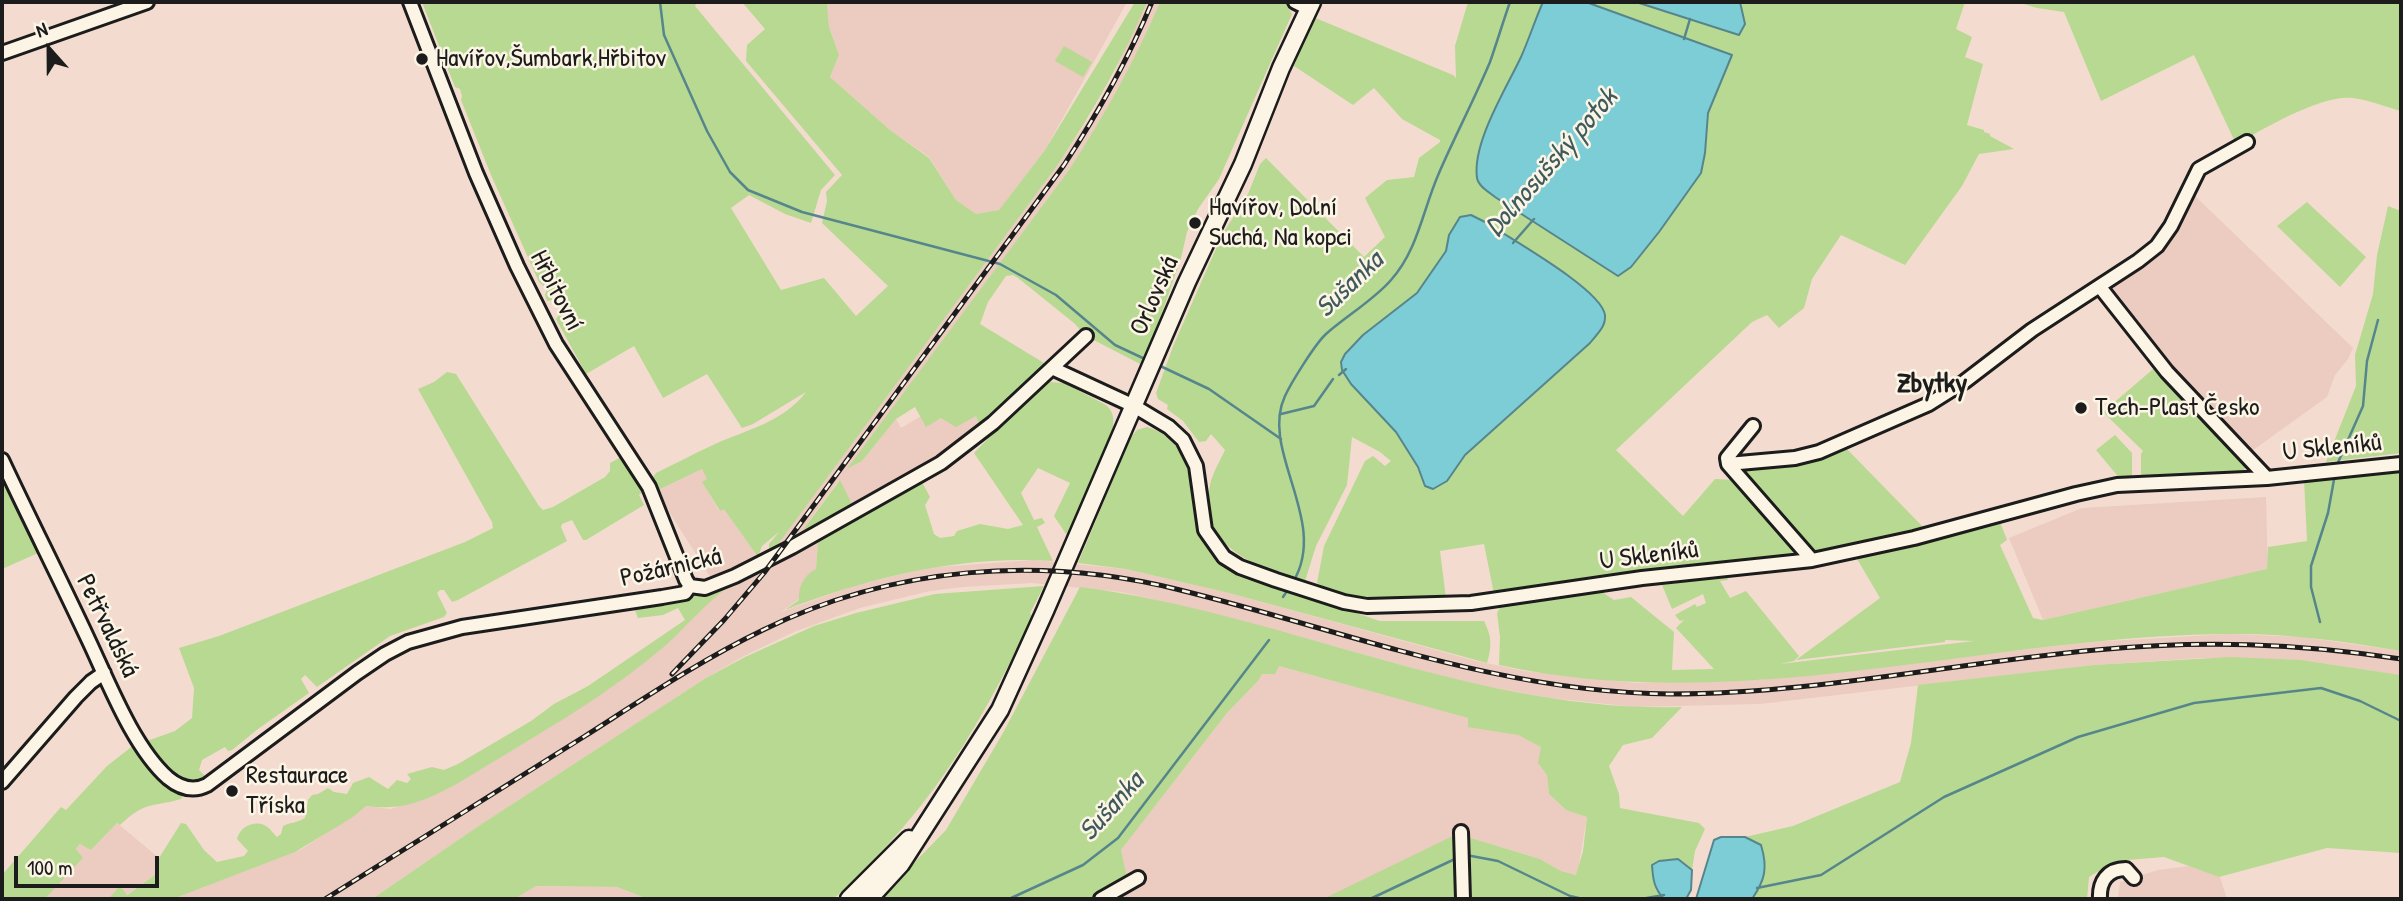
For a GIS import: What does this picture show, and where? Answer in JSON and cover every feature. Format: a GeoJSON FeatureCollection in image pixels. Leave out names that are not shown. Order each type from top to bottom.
{"type":"FeatureCollection","features":[{"type":"Feature","properties":{"kind":"main road","name":"Orlovská"},"geometry":{"type":"LineString","coordinates":[[855,898],[942,804],[1000,710],[1157,351],[1243,164],[1305,4]]}},
{"type":"Feature","properties":{"kind":"street"},"geometry":{"type":"LineString","coordinates":[[2,53],[147,2]]}},
{"type":"Feature","properties":{"kind":"street","name":"Hřbitovní"},"geometry":{"type":"LineString","coordinates":[[410,2],[476,173],[543,319],[649,489],[690,586]]}},
{"type":"Feature","properties":{"kind":"street"},"geometry":{"type":"LineString","coordinates":[[1728,464],[1795,458],[1819,452],[1928,404],[1964,382],[2032,330],[2100,287],[2157,246],[2171,226],[2199,169],[2247,142]]}},
{"type":"Feature","properties":{"kind":"street","name":"U Skleníků"},"geometry":{"type":"LineString","coordinates":[[2100,287],[2167,372],[2267,478]]}},
{"type":"Feature","properties":{"kind":"street","name":"Požárnická"},"geometry":{"type":"LineString","coordinates":[[196,789],[211,782],[371,663],[408,642],[462,627],[685,593],[690,586],[709,587],[750,569],[941,463],[985,430],[1086,336]]}},
{"type":"Feature","properties":{"kind":"street"},"geometry":{"type":"LineString","coordinates":[[1052,368],[1134,406]]}},
{"type":"Feature","properties":{"kind":"street","name":"U Skleníků"},"geometry":{"type":"LineString","coordinates":[[1134,406],[1169,426],[1187,445],[1196,466],[1203,524],[1216,549],[1240,567],[1344,602],[1367,606],[1472,603],[1642,578],[1812,560],[1901,541],[2117,485],[2267,478],[2401,464]]}},
{"type":"Feature","properties":{"kind":"street"},"geometry":{"type":"LineString","coordinates":[[1753,426],[1727,458],[1728,464],[1812,560]]}},
{"type":"Feature","properties":{"kind":"street","name":"Petřvaldská"},"geometry":{"type":"LineString","coordinates":[[2,460],[131,725],[156,765],[178,784],[196,789]]}},
{"type":"Feature","properties":{"kind":"street"},"geometry":{"type":"LineString","coordinates":[[2,782],[76,697],[104,673]]}},
{"type":"Feature","properties":{"kind":"street"},"geometry":{"type":"LineString","coordinates":[[1462,836],[1463,899]]}},
{"type":"Feature","properties":{"kind":"street"},"geometry":{"type":"LineString","coordinates":[[2100,899],[2099,887],[2106,876],[2117,869],[2126,869],[2134,878]]}},
{"type":"Feature","properties":{"kind":"street"},"geometry":{"type":"LineString","coordinates":[[1101,899],[1139,878]]}},
{"type":"Feature","properties":{"kind":"shaded area"},"geometry":{"type":"Polygon","coordinates":[[[827,2],[1127,2],[1045,150],[999,210],[976,214],[956,200],[929,157],[890,130],[830,77],[839,55],[829,27],[827,2]]]}},
{"type":"Feature","properties":{"kind":"shaded area"},"geometry":{"type":"Polygon","coordinates":[[[1147,2],[1160,2],[1141,46],[1100,123],[1069,170],[849,468],[862,461],[896,419],[901,428],[921,416],[924,424],[941,418],[960,423],[976,416],[980,427],[939,457],[852,504],[839,480],[784,556],[822,537],[818,542],[816,569],[799,599],[781,612],[853,586],[926,568],[1033,560],[1126,569],[1229,593],[1472,660],[1524,671],[1636,683],[1758,680],[2091,642],[2230,634],[2303,637],[2401,651],[2401,675],[2301,660],[2201,658],[2094,665],[1760,704],[1635,707],[1550,698],[1467,683],[1223,616],[1122,592],[1032,583],[963,587],[930,591],[860,608],[794,632],[742,657],[477,827],[372,899],[173,899],[302,849],[366,806],[391,809],[449,788],[547,729],[634,670],[666,644],[720,592],[737,581],[755,575],[1059,163],[1112,78],[1147,2]]]}},
{"type":"Feature","properties":{"kind":"shaded area"},"geometry":{"type":"Polygon","coordinates":[[[2193,194],[2353,348],[2335,375],[2327,397],[2249,453],[2170,367],[2112,292],[2115,285],[2136,269],[2193,194]]]}},
{"type":"Feature","properties":{"kind":"shaded area"},"geometry":{"type":"Polygon","coordinates":[[[702,469],[708,479],[703,483],[719,511],[724,508],[758,557],[711,578],[656,491],[702,469]]]}},
{"type":"Feature","properties":{"kind":"shaded area"},"geometry":{"type":"Polygon","coordinates":[[[2266,497],[2268,569],[2043,620],[2009,538],[2082,508],[2266,497]]]}},
{"type":"Feature","properties":{"kind":"shaded area"},"geometry":{"type":"Polygon","coordinates":[[[1279,666],[1469,718],[1518,735],[1542,747],[1538,763],[1547,775],[1549,794],[1566,810],[1587,817],[1577,875],[1561,871],[1540,859],[1462,833],[1326,899],[1112,899],[1127,877],[1121,850],[1227,713],[1258,681],[1262,673],[1279,666]]]}},
{"type":"Feature","properties":{"kind":"shaded area"},"geometry":{"type":"Polygon","coordinates":[[[117,823],[159,858],[156,874],[126,895],[120,887],[108,899],[45,899],[83,858],[76,849],[81,844],[91,850],[117,823]]]}},
{"type":"Feature","properties":{"kind":"shaded area"},"geometry":{"type":"Polygon","coordinates":[[[2189,866],[2220,877],[2227,899],[2118,899],[2120,882],[2158,870],[2189,866]]]}},
{"type":"Feature","properties":{"kind":"shaded area"},"geometry":{"type":"Polygon","coordinates":[[[517,886],[617,887],[648,899],[500,899],[517,886]]]}},
{"type":"Feature","properties":{"kind":"green space"},"geometry":{"type":"Polygon","coordinates":[[[422,2],[697,2],[695,6],[835,175],[821,190],[811,223],[785,214],[749,195],[731,208],[781,290],[824,278],[856,316],[888,286],[822,223],[827,201],[826,192],[842,175],[746,61],[747,45],[765,29],[742,2],[827,2],[829,27],[839,55],[830,77],[890,130],[929,158],[956,200],[976,214],[999,210],[1045,150],[1135,2],[1147,2],[1107,84],[1059,163],[773,551],[769,552],[769,544],[779,532],[762,546],[758,557],[724,509],[720,511],[702,482],[707,479],[702,469],[656,491],[651,480],[656,473],[775,418],[797,403],[806,392],[742,428],[707,374],[663,398],[634,346],[586,374],[556,319],[561,312],[554,300],[547,301],[547,289],[539,282],[491,175],[461,100],[460,89],[455,87],[422,2]]]}},
{"type":"Feature","properties":{"kind":"green space"},"geometry":{"type":"Polygon","coordinates":[[[1160,2],[1285,2],[1292,14],[1219,179],[1198,209],[1187,232],[1181,258],[1142,365],[1086,336],[1074,323],[1018,278],[1013,275],[1006,276],[988,302],[980,324],[1049,366],[1030,376],[980,427],[976,416],[956,427],[941,418],[926,427],[915,407],[896,419],[862,461],[847,469],[1069,170],[1118,88],[1160,2]]]}},
{"type":"Feature","properties":{"kind":"green space"},"geometry":{"type":"Polygon","coordinates":[[[1468,2],[1543,2],[1487,130],[1479,184],[1588,256],[1631,267],[1701,173],[1708,113],[1732,55],[1586,2],[1636,2],[1739,35],[1745,24],[1740,2],[1965,2],[1956,29],[1972,37],[1965,57],[1983,64],[1967,125],[1984,130],[2014,149],[1979,154],[1962,186],[1905,265],[1841,235],[1812,279],[1804,308],[1779,328],[1767,315],[1752,322],[1616,450],[1683,516],[1715,479],[1735,480],[1803,554],[1494,594],[1484,544],[1440,551],[1446,598],[1379,600],[1344,595],[1317,583],[1324,546],[1365,461],[1373,456],[1385,466],[1391,461],[1352,437],[1347,485],[1316,546],[1305,581],[1251,561],[1222,540],[1213,525],[1209,507],[1211,481],[1225,450],[1211,434],[1206,441],[1199,442],[1183,421],[1167,409],[1168,405],[1158,399],[1156,393],[1174,344],[1222,235],[1248,194],[1260,164],[1266,158],[1364,257],[1385,237],[1365,198],[1387,180],[1414,177],[1419,158],[1440,142],[1402,119],[1374,88],[1353,105],[1294,66],[1313,17],[1456,78],[1455,46],[1468,2]],[[1471,215],[1417,293],[1363,335],[1345,354],[1351,384],[1396,432],[1418,467],[1425,486],[1447,481],[1465,455],[1590,343],[1514,242],[1471,215]]]}},
{"type":"Feature","properties":{"kind":"green space"},"geometry":{"type":"Polygon","coordinates":[[[2017,2],[2401,2],[2401,111],[2353,98],[2325,101],[2293,114],[2236,144],[2194,55],[2101,101],[2064,12],[2017,2]]]}},
{"type":"Feature","properties":{"kind":"green space"},"geometry":{"type":"Polygon","coordinates":[[[1064,46],[1092,62],[1083,77],[1055,61],[1064,46]]]}},
{"type":"Feature","properties":{"kind":"green space"},"geometry":{"type":"Polygon","coordinates":[[[2307,202],[2366,257],[2340,287],[2277,226],[2307,202]]]}},
{"type":"Feature","properties":{"kind":"green space"},"geometry":{"type":"Polygon","coordinates":[[[2388,206],[2401,211],[2401,453],[2326,462],[2356,386],[2355,355],[2373,294],[2377,255],[2388,206]]]}},
{"type":"Feature","properties":{"kind":"green space"},"geometry":{"type":"Polygon","coordinates":[[[2159,364],[2244,463],[2241,476],[2144,479],[2141,475],[2143,451],[2103,412],[2159,364]]]}},
{"type":"Feature","properties":{"kind":"green space"},"geometry":{"type":"Polygon","coordinates":[[[447,372],[456,374],[543,510],[605,477],[610,471],[610,463],[621,457],[643,492],[639,495],[644,505],[586,540],[583,540],[572,520],[562,524],[567,541],[458,600],[452,602],[444,590],[440,590],[437,593],[447,613],[444,617],[390,636],[317,687],[305,675],[301,679],[309,693],[232,750],[228,751],[225,747],[202,760],[199,770],[206,777],[198,783],[181,780],[165,765],[147,741],[175,731],[192,718],[194,688],[179,648],[219,636],[465,542],[493,528],[418,389],[447,372]]]}},
{"type":"Feature","properties":{"kind":"green space"},"geometry":{"type":"Polygon","coordinates":[[[1048,382],[1064,383],[1106,405],[1111,411],[1113,421],[1112,432],[1068,537],[1054,516],[1070,483],[1038,468],[1021,493],[1034,520],[1042,518],[1045,523],[1037,527],[1053,561],[984,561],[916,571],[883,578],[785,610],[799,600],[803,582],[816,569],[818,542],[822,537],[922,482],[930,497],[925,505],[934,534],[940,538],[954,536],[957,531],[980,524],[1008,529],[1023,525],[974,453],[1040,386],[1048,382]]]}},
{"type":"Feature","properties":{"kind":"green space"},"geometry":{"type":"Polygon","coordinates":[[[1147,427],[1163,434],[1175,444],[1187,470],[1203,538],[1221,561],[1233,570],[1380,621],[1484,621],[1490,642],[1487,663],[1229,593],[1126,569],[1078,563],[1131,437],[1137,430],[1147,427]]]}},
{"type":"Feature","properties":{"kind":"green space"},"geometry":{"type":"Polygon","coordinates":[[[2115,435],[2132,453],[2132,476],[2129,479],[2121,480],[2096,450],[2115,435]]]}},
{"type":"Feature","properties":{"kind":"green space"},"geometry":{"type":"Polygon","coordinates":[[[1843,445],[1923,527],[1815,554],[1742,474],[1749,465],[1843,445]]]}},
{"type":"Feature","properties":{"kind":"green space"},"geometry":{"type":"Polygon","coordinates":[[[2,459],[45,550],[2,569],[2,459]]]}},
{"type":"Feature","properties":{"kind":"green space"},"geometry":{"type":"Polygon","coordinates":[[[2401,467],[2401,651],[2314,638],[2271,635],[2136,638],[1772,679],[1681,683],[1590,679],[1499,665],[1497,613],[1501,606],[1602,592],[1614,600],[1631,597],[1674,632],[1672,670],[1714,669],[1676,628],[1684,620],[1680,621],[1675,615],[1695,604],[1697,607],[1706,603],[1703,594],[1672,609],[1662,585],[1727,577],[1728,580],[1720,581],[1730,598],[1746,591],[1799,656],[1794,661],[1780,664],[1974,641],[1945,640],[1796,660],[1880,598],[1856,557],[2000,522],[2007,540],[2000,545],[2033,618],[2043,620],[2267,569],[2268,547],[2307,541],[2304,479],[2401,467]]]}},
{"type":"Feature","properties":{"kind":"green space"},"geometry":{"type":"Polygon","coordinates":[[[840,480],[852,504],[797,538],[840,480]]]}},
{"type":"Feature","properties":{"kind":"green space"},"geometry":{"type":"Polygon","coordinates":[[[737,581],[709,603],[666,645],[606,691],[447,789],[408,805],[366,806],[353,817],[295,852],[173,899],[108,899],[120,886],[127,895],[156,874],[159,858],[181,823],[186,824],[204,850],[217,862],[244,856],[248,851],[237,839],[247,826],[264,825],[277,837],[283,826],[305,818],[308,800],[312,795],[328,788],[347,794],[353,783],[369,777],[388,789],[397,780],[407,783],[411,779],[407,774],[432,767],[444,770],[458,764],[588,686],[685,620],[678,608],[663,615],[638,618],[634,608],[716,591],[737,581]]]}},
{"type":"Feature","properties":{"kind":"green space"},"geometry":{"type":"Polygon","coordinates":[[[1044,586],[1030,613],[1033,617],[999,683],[945,773],[901,830],[833,899],[648,899],[617,887],[536,886],[514,899],[372,899],[477,827],[706,678],[745,657],[814,626],[935,594],[1044,586]]]}},
{"type":"Feature","properties":{"kind":"green space"},"geometry":{"type":"Polygon","coordinates":[[[1080,587],[1156,600],[1454,679],[1529,694],[1605,705],[1682,707],[1652,738],[1623,745],[1609,766],[1619,794],[1620,808],[1699,823],[1705,829],[1695,851],[1692,870],[1678,859],[1653,881],[1656,890],[1665,899],[1323,899],[1461,832],[1471,838],[1540,859],[1561,871],[1576,875],[1583,851],[1587,817],[1566,810],[1549,794],[1547,775],[1538,763],[1541,747],[1518,735],[1468,727],[1468,718],[1279,666],[1275,674],[1262,674],[1227,713],[1121,850],[1127,877],[1091,899],[879,899],[946,830],[1003,733],[1080,587]]]}},
{"type":"Feature","properties":{"kind":"green space"},"geometry":{"type":"Polygon","coordinates":[[[2230,657],[2301,660],[2401,675],[2401,853],[2327,848],[2219,877],[2164,857],[2115,861],[2089,877],[2087,899],[1752,899],[1759,888],[1761,845],[1745,837],[1793,826],[1900,782],[1911,743],[1918,685],[2094,665],[2230,657]]]}},
{"type":"Feature","properties":{"kind":"green space"},"geometry":{"type":"Polygon","coordinates":[[[135,744],[183,796],[181,799],[149,806],[120,825],[117,823],[91,850],[80,844],[76,849],[83,858],[45,899],[2,899],[2,875],[61,807],[66,810],[107,766],[135,744]]]}},
{"type":"Feature","properties":{"kind":"water"},"geometry":{"type":"Polygon","coordinates":[[[1543,2],[1586,2],[1732,55],[1708,113],[1701,173],[1631,267],[1618,276],[1495,197],[1477,178],[1477,164],[1485,133],[1521,57],[1543,2]]]}},
{"type":"Feature","properties":{"kind":"water"},"geometry":{"type":"Polygon","coordinates":[[[1636,2],[1740,2],[1745,24],[1739,35],[1636,2]]]}},
{"type":"Feature","properties":{"kind":"water"},"geometry":{"type":"Polygon","coordinates":[[[1471,215],[1572,279],[1600,304],[1605,319],[1590,343],[1465,455],[1447,481],[1433,489],[1425,486],[1418,467],[1396,432],[1351,384],[1342,370],[1341,362],[1363,335],[1417,293],[1446,251],[1449,235],[1460,217],[1471,215]]]}},
{"type":"Feature","properties":{"kind":"water"},"geometry":{"type":"Polygon","coordinates":[[[1721,837],[1745,837],[1761,845],[1764,874],[1752,899],[1696,899],[1714,840],[1721,837]]]}},
{"type":"Feature","properties":{"kind":"water"},"geometry":{"type":"Polygon","coordinates":[[[1678,859],[1692,870],[1691,890],[1686,899],[1664,899],[1655,884],[1652,865],[1659,861],[1678,859]]]}},
{"type":"Feature","properties":{"kind":"waterway"},"geometry":{"type":"LineString","coordinates":[[660,2],[664,35],[707,131],[730,172],[748,190],[802,212],[1000,264],[1056,295],[1115,345],[1147,360]]}},
{"type":"Feature","properties":{"kind":"waterway","name":"Sušanka"},"geometry":{"type":"LineString","coordinates":[[1293,582],[1302,559],[1304,535],[1280,440],[1279,417],[1285,396],[1321,339],[1384,287],[1408,256],[1433,187],[1490,62],[1510,2]]}},
{"type":"Feature","properties":{"kind":"waterway","name":"Dolnosušský potok"},"geometry":{"type":"LineString","coordinates":[[1684,39],[1690,19]]}},
{"type":"Feature","properties":{"kind":"waterway","name":"Dolnosušský potok"},"geometry":{"type":"LineString","coordinates":[[1513,243],[1534,219]]}},
{"type":"Feature","properties":{"kind":"waterway"},"geometry":{"type":"LineString","coordinates":[[2336,467],[2363,406],[2367,361],[2378,320]]}},
{"type":"Feature","properties":{"kind":"waterway"},"geometry":{"type":"LineString","coordinates":[[1156,364],[1209,389],[1281,439]]}},
{"type":"Feature","properties":{"kind":"waterway","name":"Dolnosušský potok"},"geometry":{"type":"LineString","coordinates":[[1339,375],[1346,369]]}},
{"type":"Feature","properties":{"kind":"waterway","name":"Dolnosušský potok"},"geometry":{"type":"LineString","coordinates":[[1281,414],[1314,406],[1333,379]]}},
{"type":"Feature","properties":{"kind":"waterway"},"geometry":{"type":"LineString","coordinates":[[2320,622],[2311,587],[2311,566],[2328,513],[2335,474]]}},
{"type":"Feature","properties":{"kind":"waterway","name":"Sušanka"},"geometry":{"type":"LineString","coordinates":[[1283,597],[1289,588]]}},
{"type":"Feature","properties":{"kind":"waterway","name":"Sušanka"},"geometry":{"type":"LineString","coordinates":[[1009,899],[1083,865],[1118,838],[1269,640]]}},
{"type":"Feature","properties":{"kind":"waterway"},"geometry":{"type":"LineString","coordinates":[[1757,888],[1821,875],[1944,797],[2078,737],[2194,703],[2321,688],[2360,701],[2401,721]]}},
{"type":"Feature","properties":{"kind":"waterway"},"geometry":{"type":"LineString","coordinates":[[1466,855],[1498,861],[1570,896],[1583,899]]}},
{"type":"Feature","properties":{"kind":"waterway"},"geometry":{"type":"LineString","coordinates":[[1370,899],[1457,858]]}},
{"type":"Feature","properties":{"kind":"waterway"},"geometry":{"type":"LineString","coordinates":[[1641,899],[1664,895]]}},
{"type":"Feature","properties":{"kind":"waterway"},"geometry":{"type":"LineString","coordinates":[[1013,899],[1093,899]]}},
{"type":"Feature","properties":{"kind":"railway"},"geometry":{"type":"LineString","coordinates":[[672,674],[764,573],[1064,165],[1112,86],[1152,2]]}},
{"type":"Feature","properties":{"kind":"railway"},"geometry":{"type":"LineString","coordinates":[[325,899],[672,680],[763,630],[812,608],[863,592],[915,580],[968,573],[1021,570],[1074,572],[1127,579],[1241,606],[1422,657],[1545,683],[1608,691],[1671,694],[1777,689],[2096,650],[2174,645],[2286,646],[2401,659]]}},
{"type":"Feature","properties":{"kind":"place","name":"Havířov,Šumbark,Hřbitov"},"geometry":{"type":"Point","coordinates":[422,59]}},
{"type":"Feature","properties":{"kind":"place","name":"Havířov, Dolní Suchá, Na kopci"},"geometry":{"type":"Point","coordinates":[1195,223]}},
{"type":"Feature","properties":{"kind":"place","name":"Tech-Plast Česko"},"geometry":{"type":"Point","coordinates":[2081,408]}},
{"type":"Feature","properties":{"kind":"place","name":"Restaurace Tříska"},"geometry":{"type":"Point","coordinates":[232,791]}},
{"type":"Feature","properties":{"kind":"district","name":"Zbytky"},"geometry":{"type":"Point","coordinates":[1932,385]}}]}
